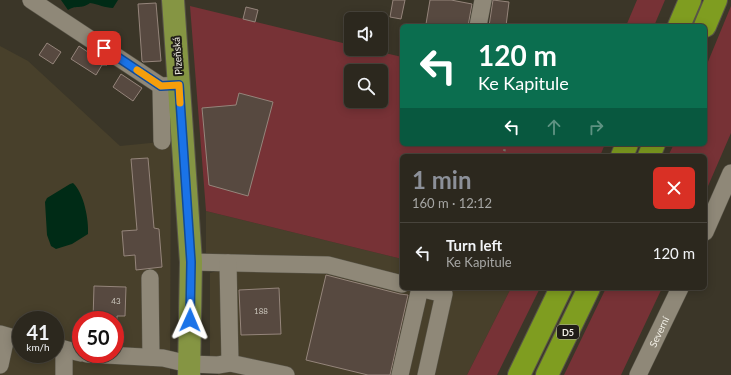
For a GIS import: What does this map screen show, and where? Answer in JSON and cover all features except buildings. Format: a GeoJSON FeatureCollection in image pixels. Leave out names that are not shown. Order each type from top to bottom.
{"type":"FeatureCollection","features":[{"type":"Feature","properties":{"kind":"highway"},"geometry":{"type":"LineString","coordinates":[[680,24],[690,0]]}},
{"type":"Feature","properties":{"kind":"highway"},"geometry":{"type":"LineString","coordinates":[[706,24],[716,0]]}},
{"type":"Feature","properties":{"kind":"highway","name":"D5"},"geometry":{"type":"LineString","coordinates":[[519,375],[560,290]]}},
{"type":"Feature","properties":{"kind":"highway","name":"D5"},"geometry":{"type":"LineString","coordinates":[[547,375],[588,290]]}},
{"type":"Feature","properties":{"kind":"main road","name":"Plzeňská"},"geometry":{"type":"LineString","coordinates":[[173,0],[170,86],[191,262],[189,369]]}},
{"type":"Feature","properties":{"kind":"street"},"geometry":{"type":"LineString","coordinates":[[31,0],[170,86],[162,142]]}},
{"type":"Feature","properties":{"kind":"street"},"geometry":{"type":"LineString","coordinates":[[478,24],[482,0]]}},
{"type":"Feature","properties":{"kind":"street"},"geometry":{"type":"LineString","coordinates":[[707,227],[731,173]]}},
{"type":"Feature","properties":{"kind":"street"},"geometry":{"type":"LineString","coordinates":[[191,262],[328,265],[400,283]]}},
{"type":"Feature","properties":{"kind":"street"},"geometry":{"type":"LineString","coordinates":[[228,263],[230,363]]}},
{"type":"Feature","properties":{"kind":"street"},"geometry":{"type":"LineString","coordinates":[[150,278],[151,357]]}},
{"type":"Feature","properties":{"kind":"street"},"geometry":{"type":"LineString","coordinates":[[400,375],[420,290]]}},
{"type":"Feature","properties":{"kind":"street"},"geometry":{"type":"LineString","coordinates":[[426,375],[444,294],[428,290]]}},
{"type":"Feature","properties":{"kind":"street","name":"Severní"},"geometry":{"type":"LineString","coordinates":[[638,375],[679,290]]}},
{"type":"Feature","properties":{"kind":"street"},"geometry":{"type":"LineString","coordinates":[[0,365],[9,337]]}},
{"type":"Feature","properties":{"kind":"street"},"geometry":{"type":"LineString","coordinates":[[124,356],[163,358],[189,369],[230,363],[286,375]]}},
{"type":"Feature","properties":{"kind":"street"},"geometry":{"type":"LineString","coordinates":[[62,363],[64,375]]}},
{"type":"Feature","properties":{"kind":"shaded area"},"geometry":{"type":"Polygon","coordinates":[[[61,0],[118,0],[113,8],[90,3],[68,10],[61,0]]]}},
{"type":"Feature","properties":{"kind":"shaded area"},"geometry":{"type":"Polygon","coordinates":[[[637,0],[665,0],[655,24],[627,24],[637,0]]]}},
{"type":"Feature","properties":{"kind":"shaded area"},"geometry":{"type":"Polygon","coordinates":[[[190,6],[344,43],[344,56],[388,56],[388,54],[400,57],[400,146],[604,146],[601,154],[400,154],[400,259],[206,211],[190,6]]]}},
{"type":"Feature","properties":{"kind":"shaded area"},"geometry":{"type":"Polygon","coordinates":[[[731,6],[731,133],[707,188],[707,154],[669,154],[673,146],[707,146],[707,64],[731,6]]]}},
{"type":"Feature","properties":{"kind":"shaded area"},"geometry":{"type":"Polygon","coordinates":[[[0,46],[28,61],[120,146],[171,141],[170,375],[0,375],[0,46]]]}},
{"type":"Feature","properties":{"kind":"shaded area"},"geometry":{"type":"Polygon","coordinates":[[[73,183],[77,187],[83,200],[88,222],[88,234],[72,244],[56,249],[51,246],[47,235],[45,202],[47,198],[73,183]]]}},
{"type":"Feature","properties":{"kind":"shaded area"},"geometry":{"type":"Polygon","coordinates":[[[206,211],[400,259],[400,290],[510,290],[467,375],[218,375],[217,356],[210,356],[210,273],[217,271],[218,257],[206,253],[206,211]]]}},
{"type":"Feature","properties":{"kind":"shaded area"},"geometry":{"type":"Polygon","coordinates":[[[510,290],[539,290],[497,375],[467,375],[510,290]]]}},
{"type":"Feature","properties":{"kind":"shaded area"},"geometry":{"type":"Polygon","coordinates":[[[605,290],[661,290],[621,375],[564,375],[605,290]]]}},
{"type":"Feature","properties":{"kind":"slow traffic"},"geometry":{"type":"LineString","coordinates":[[137,70],[161,86],[179,85],[180,103]]}},
{"type":"Feature","properties":{"kind":"route"},"geometry":{"type":"LineString","coordinates":[[104,48],[161,86],[179,85],[191,262],[190,320]]}}]}
